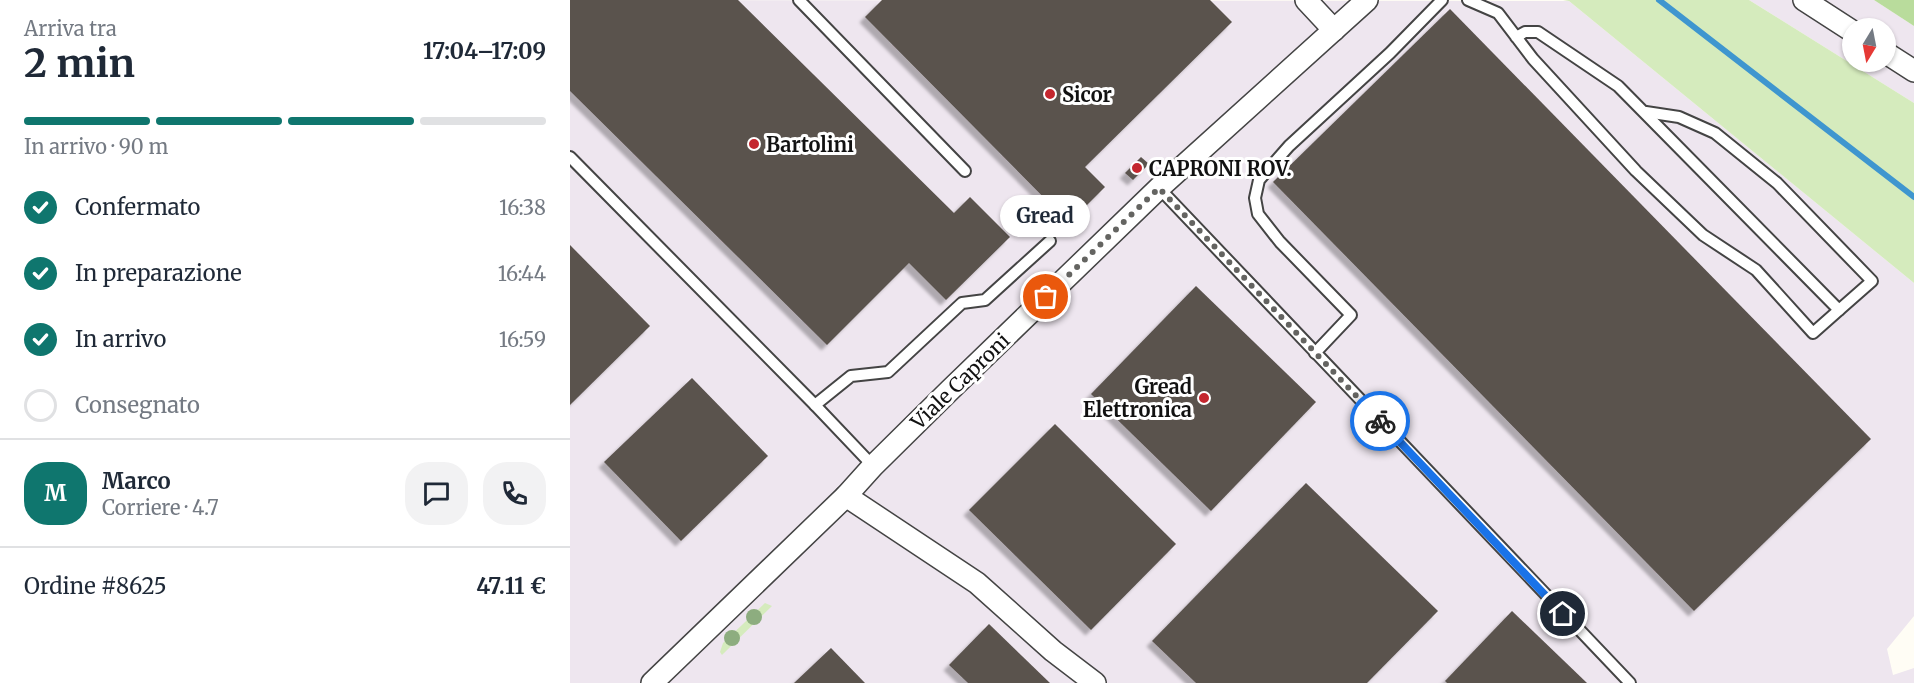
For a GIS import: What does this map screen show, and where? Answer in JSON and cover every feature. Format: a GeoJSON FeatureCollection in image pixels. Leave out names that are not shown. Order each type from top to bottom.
{"type":"FeatureCollection","features":[{"type":"Feature","properties":{"kind":"street"},"geometry":{"type":"LineString","coordinates":[[1306,0],[1334,30]]}},
{"type":"Feature","properties":{"kind":"street","name":"Viale Caproni"},"geometry":{"type":"LineString","coordinates":[[652,683],[1159,188],[1366,0]]}},
{"type":"Feature","properties":{"kind":"street"},"geometry":{"type":"LineString","coordinates":[[1804,0],[1842,25]]}},
{"type":"Feature","properties":{"kind":"street"},"geometry":{"type":"LineString","coordinates":[[1896,59],[1914,71]]}},
{"type":"Feature","properties":{"kind":"street"},"geometry":{"type":"LineString","coordinates":[[846,496],[977,583],[1053,651],[1095,683]]}},
{"type":"Feature","properties":{"kind":"lane"},"geometry":{"type":"LineString","coordinates":[[799,0],[964,171]]}},
{"type":"Feature","properties":{"kind":"lane"},"geometry":{"type":"LineString","coordinates":[[1315,353],[1351,315],[1280,242],[1258,214],[1256,198],[1258,180],[1289,146],[1390,53],[1442,0]]}},
{"type":"Feature","properties":{"kind":"lane"},"geometry":{"type":"LineString","coordinates":[[1468,0],[1498,14],[1533,59],[1636,171],[1703,235],[1756,270],[1813,333],[1872,281],[1777,183],[1715,133],[1679,117],[1645,112]]}},
{"type":"Feature","properties":{"kind":"lane"},"geometry":{"type":"LineString","coordinates":[[1516,37],[1525,32],[1538,32],[1618,86],[1839,310]]}},
{"type":"Feature","properties":{"kind":"lane"},"geometry":{"type":"LineString","coordinates":[[570,157],[873,466]]}},
{"type":"Feature","properties":{"kind":"lane"},"geometry":{"type":"LineString","coordinates":[[1159,188],[1630,683]]}},
{"type":"Feature","properties":{"kind":"lane"},"geometry":{"type":"LineString","coordinates":[[815,405],[850,376],[888,372],[962,303],[985,300],[1050,241]]}},
{"type":"Feature","properties":{"kind":"shaded area"},"geometry":{"type":"Polygon","coordinates":[[[570,0],[1569,1],[1914,283],[1914,616],[1887,649],[1893,675],[1914,668],[1914,683],[570,683],[570,0]]]}},
{"type":"Feature","properties":{"kind":"shaded area"},"geometry":{"type":"Polygon","coordinates":[[[1749,0],[1874,0],[1914,26],[1914,103],[1864,72],[1896,72],[1896,18],[1842,18],[1842,58],[1749,0]]]}},
{"type":"Feature","properties":{"kind":"green space"},"geometry":{"type":"Polygon","coordinates":[[[1563,0],[1749,0],[1842,58],[1842,72],[1864,72],[1914,103],[1914,283],[1569,1],[1563,0]]]}},
{"type":"Feature","properties":{"kind":"green space"},"geometry":{"type":"Polygon","coordinates":[[[1874,0],[1914,0],[1914,26],[1874,0]]]}},
{"type":"Feature","properties":{"kind":"green space"},"geometry":{"type":"Polygon","coordinates":[[[765,603],[772,606],[722,655],[720,652],[723,643],[765,603]]]}},
{"type":"Feature","properties":{"kind":"building","name":"Bartolini"},"geometry":{"type":"Polygon","coordinates":[[[570,0],[738,0],[954,213],[970,197],[1010,237],[946,300],[909,263],[827,345],[570,91],[570,0]]]}},
{"type":"Feature","properties":{"kind":"building","name":"Sicor"},"geometry":{"type":"Polygon","coordinates":[[[882,0],[1210,0],[1232,22],[1085,167],[1105,187],[1069,223],[865,17],[882,0]]]}},
{"type":"Feature","properties":{"kind":"building"},"geometry":{"type":"Polygon","coordinates":[[[1450,9],[1871,439],[1694,611],[1273,182],[1450,9]]]}},
{"type":"Feature","properties":{"kind":"building","name":"CAPRONI ROV."},"geometry":{"type":"Polygon","coordinates":[[[1141,157],[1149,164],[1133,180],[1125,173],[1141,157]]]}},
{"type":"Feature","properties":{"kind":"building"},"geometry":{"type":"Polygon","coordinates":[[[570,245],[650,326],[570,405],[570,245]]]}},
{"type":"Feature","properties":{"kind":"building","name":"Gread Elettronica"},"geometry":{"type":"Polygon","coordinates":[[[1196,286],[1316,402],[1211,511],[1091,394],[1196,286]]]}},
{"type":"Feature","properties":{"kind":"building"},"geometry":{"type":"Polygon","coordinates":[[[692,378],[768,456],[681,541],[604,462],[692,378]]]}},
{"type":"Feature","properties":{"kind":"building"},"geometry":{"type":"Polygon","coordinates":[[[1055,424],[1176,544],[1091,630],[969,510],[1055,424]]]}},
{"type":"Feature","properties":{"kind":"building"},"geometry":{"type":"Polygon","coordinates":[[[1306,483],[1438,611],[1367,683],[1196,683],[1152,641],[1306,483]]]}},
{"type":"Feature","properties":{"kind":"building"},"geometry":{"type":"Polygon","coordinates":[[[1512,611],[1587,683],[1447,683],[1445,681],[1512,611]]]}},
{"type":"Feature","properties":{"kind":"building"},"geometry":{"type":"Polygon","coordinates":[[[989,624],[1050,683],[968,683],[949,665],[989,624]]]}},
{"type":"Feature","properties":{"kind":"building"},"geometry":{"type":"Polygon","coordinates":[[[831,648],[865,683],[794,683],[831,648]]]}},
{"type":"Feature","properties":{"kind":"waterway"},"geometry":{"type":"LineString","coordinates":[[1659,0],[1914,197]]}},
{"type":"Feature","properties":{"kind":"way so far"},"geometry":{"type":"LineString","coordinates":[[1046,297],[1159,188],[1380,421]]}},
{"type":"Feature","properties":{"kind":"place","name":"Sicor"},"geometry":{"type":"Point","coordinates":[1050,94]}},
{"type":"Feature","properties":{"kind":"place","name":"Bartolini"},"geometry":{"type":"Point","coordinates":[754,144]}},
{"type":"Feature","properties":{"kind":"place","name":"CAPRONI ROV."},"geometry":{"type":"Point","coordinates":[1137,168]}},
{"type":"Feature","properties":{"kind":"place","name":"Gread"},"geometry":{"type":"Point","coordinates":[1046,297]}},
{"type":"Feature","properties":{"kind":"place","name":"Gread Elettronica"},"geometry":{"type":"Point","coordinates":[1204,398]}},
{"type":"Feature","properties":{"kind":"route"},"geometry":{"type":"LineString","coordinates":[[1380,421],[1563,614]]}}]}
